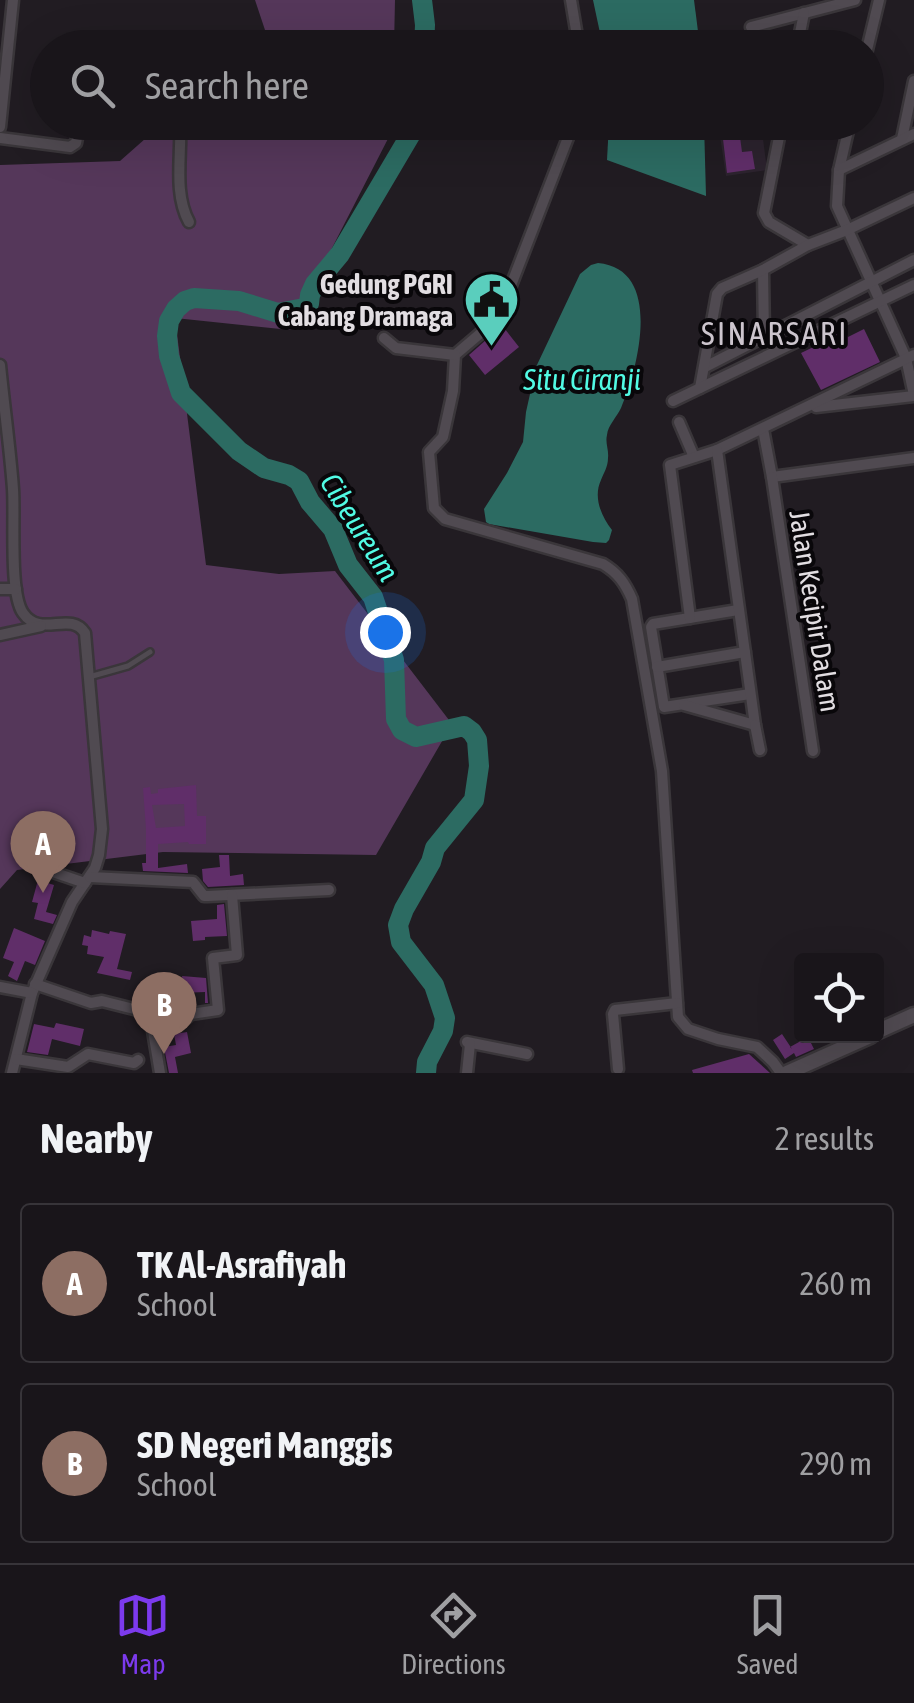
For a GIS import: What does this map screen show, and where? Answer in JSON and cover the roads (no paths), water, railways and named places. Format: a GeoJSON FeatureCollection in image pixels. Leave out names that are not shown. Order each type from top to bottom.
{"type":"FeatureCollection","features":[{"type":"Feature","properties":{"kind":"street"},"geometry":{"type":"LineString","coordinates":[[0,127],[13,0]]}},
{"type":"Feature","properties":{"kind":"street"},"geometry":{"type":"LineString","coordinates":[[571,0],[576,30]]}},
{"type":"Feature","properties":{"kind":"street"},"geometry":{"type":"LineString","coordinates":[[751,27],[855,0]]}},
{"type":"Feature","properties":{"kind":"street"},"geometry":{"type":"LineString","coordinates":[[872,30],[879,0]]}},
{"type":"Feature","properties":{"kind":"street"},"geometry":{"type":"LineString","coordinates":[[801,30],[804,13]]}},
{"type":"Feature","properties":{"kind":"street"},"geometry":{"type":"LineString","coordinates":[[902,140],[914,80]]}},
{"type":"Feature","properties":{"kind":"street"},"geometry":{"type":"LineString","coordinates":[[839,170],[914,134]]}},
{"type":"Feature","properties":{"kind":"street"},"geometry":{"type":"LineString","coordinates":[[0,138],[70,147],[77,140]]}},
{"type":"Feature","properties":{"kind":"street"},"geometry":{"type":"LineString","coordinates":[[181,140],[179,174],[185,214],[190,222]]}},
{"type":"Feature","properties":{"kind":"street"},"geometry":{"type":"LineString","coordinates":[[567,140],[504,300],[489,326],[455,356],[443,437],[429,454],[434,508],[445,519],[602,564],[620,576],[632,599],[662,771],[678,1017],[688,1029],[757,1047],[784,1073],[813,1068],[857,1043]]}},
{"type":"Feature","properties":{"kind":"street"},"geometry":{"type":"LineString","coordinates":[[778,140],[764,213],[772,224],[808,245]]}},
{"type":"Feature","properties":{"kind":"street"},"geometry":{"type":"LineString","coordinates":[[806,408],[914,396],[910,356],[837,206],[846,140]]}},
{"type":"Feature","properties":{"kind":"street"},"geometry":{"type":"LineString","coordinates":[[700,388],[719,290],[914,198]]}},
{"type":"Feature","properties":{"kind":"street"},"geometry":{"type":"LineString","coordinates":[[705,367],[914,260]]}},
{"type":"Feature","properties":{"kind":"street"},"geometry":{"type":"LineString","coordinates":[[763,270],[764,337]]}},
{"type":"Feature","properties":{"kind":"street"},"geometry":{"type":"LineString","coordinates":[[672,401],[914,285]]}},
{"type":"Feature","properties":{"kind":"street"},"geometry":{"type":"LineString","coordinates":[[384,338],[396,348],[455,356]]}},
{"type":"Feature","properties":{"kind":"street"},"geometry":{"type":"LineString","coordinates":[[690,618],[669,468],[672,464],[764,429],[910,356]]}},
{"type":"Feature","properties":{"kind":"street"},"geometry":{"type":"LineString","coordinates":[[0,364],[13,491],[19,607],[29,621],[42,626]]}},
{"type":"Feature","properties":{"kind":"street"},"geometry":{"type":"LineString","coordinates":[[679,422],[694,457]]}},
{"type":"Feature","properties":{"kind":"street","name":"Jalan Kecipir Dalam"},"geometry":{"type":"LineString","coordinates":[[764,429],[813,751]]}},
{"type":"Feature","properties":{"kind":"street"},"geometry":{"type":"LineString","coordinates":[[717,450],[760,750]]}},
{"type":"Feature","properties":{"kind":"street"},"geometry":{"type":"LineString","coordinates":[[772,477],[914,458]]}},
{"type":"Feature","properties":{"kind":"street"},"geometry":{"type":"LineString","coordinates":[[0,492],[13,491]]}},
{"type":"Feature","properties":{"kind":"street"},"geometry":{"type":"LineString","coordinates":[[0,550],[14,548]]}},
{"type":"Feature","properties":{"kind":"street"},"geometry":{"type":"LineString","coordinates":[[0,589],[16,588]]}},
{"type":"Feature","properties":{"kind":"street"},"geometry":{"type":"LineString","coordinates":[[738,610],[651,626],[664,707],[750,694]]}},
{"type":"Feature","properties":{"kind":"street"},"geometry":{"type":"LineString","coordinates":[[0,635],[72,624],[85,633],[102,829],[98,861],[72,902],[33,989],[12,1073]]}},
{"type":"Feature","properties":{"kind":"street"},"geometry":{"type":"LineString","coordinates":[[657,668],[745,652]]}},
{"type":"Feature","properties":{"kind":"street"},"geometry":{"type":"LineString","coordinates":[[684,705],[756,725]]}},
{"type":"Feature","properties":{"kind":"street"},"geometry":{"type":"LineString","coordinates":[[44,868],[87,880],[193,882],[204,896],[328,890]]}},
{"type":"Feature","properties":{"kind":"street"},"geometry":{"type":"LineString","coordinates":[[0,987],[33,989],[147,1011],[169,1008],[176,1020],[218,1010],[214,958],[237,956],[232,895]]}},
{"type":"Feature","properties":{"kind":"street"},"geometry":{"type":"LineString","coordinates":[[618,1069],[615,1010],[676,1002]]}},
{"type":"Feature","properties":{"kind":"street"},"geometry":{"type":"LineString","coordinates":[[147,1011],[154,1029],[160,1073]]}},
{"type":"Feature","properties":{"kind":"street"},"geometry":{"type":"LineString","coordinates":[[884,1029],[914,1015]]}},
{"type":"Feature","properties":{"kind":"street"},"geometry":{"type":"LineString","coordinates":[[466,1073],[468,1043],[528,1054]]}},
{"type":"Feature","properties":{"kind":"street"},"geometry":{"type":"LineString","coordinates":[[16,1059],[64,1067],[88,1054],[134,1063],[138,1060]]}},
{"type":"Feature","properties":{"kind":"lane"},"geometry":{"type":"LineString","coordinates":[[89,677],[128,666],[150,652]]}},
{"type":"Feature","properties":{"kind":"water"},"geometry":{"type":"Polygon","coordinates":[[[593,0],[694,0],[698,30],[599,30],[593,0]]]}},
{"type":"Feature","properties":{"kind":"water"},"geometry":{"type":"Polygon","coordinates":[[[608,140],[704,140],[706,196],[607,160],[608,140]]]}},
{"type":"Feature","properties":{"kind":"water","name":"Situ Ciranji"},"geometry":{"type":"Polygon","coordinates":[[[598,263],[619,269],[632,283],[641,323],[628,391],[608,431],[608,461],[599,486],[599,506],[612,530],[609,540],[593,542],[489,524],[484,509],[523,442],[536,367],[580,274],[598,263]]]}},
{"type":"Feature","properties":{"kind":"waterway","name":"Cibeureum"},"geometry":{"type":"LineString","coordinates":[[422,0],[425,30]]}},
{"type":"Feature","properties":{"kind":"waterway","name":"Cibeureum"},"geometry":{"type":"LineString","coordinates":[[407,140],[340,254],[315,284],[309,304],[278,313],[239,301],[194,298],[176,309],[167,336],[181,393],[239,451],[264,468],[299,481],[310,502],[333,529],[348,565],[373,597],[394,660],[396,719],[402,730],[416,737],[464,726],[477,740],[479,766],[474,800],[435,848],[398,925],[401,942],[434,985],[445,1018],[426,1073]]}},
{"type":"Feature","properties":{"kind":"place","name":"Gedung PGRI Cabang Dramaga"},"geometry":{"type":"Point","coordinates":[492,349]}},
{"type":"Feature","properties":{"kind":"place","name":"TK Al-Asrafiyah"},"geometry":{"type":"Point","coordinates":[43,893]}},
{"type":"Feature","properties":{"kind":"place","name":"SD Negeri Manggis"},"geometry":{"type":"Point","coordinates":[164,1054]}},
{"type":"Feature","properties":{"kind":"district","name":"SINARSARI"},"geometry":{"type":"Point","coordinates":[775,333]}}]}
